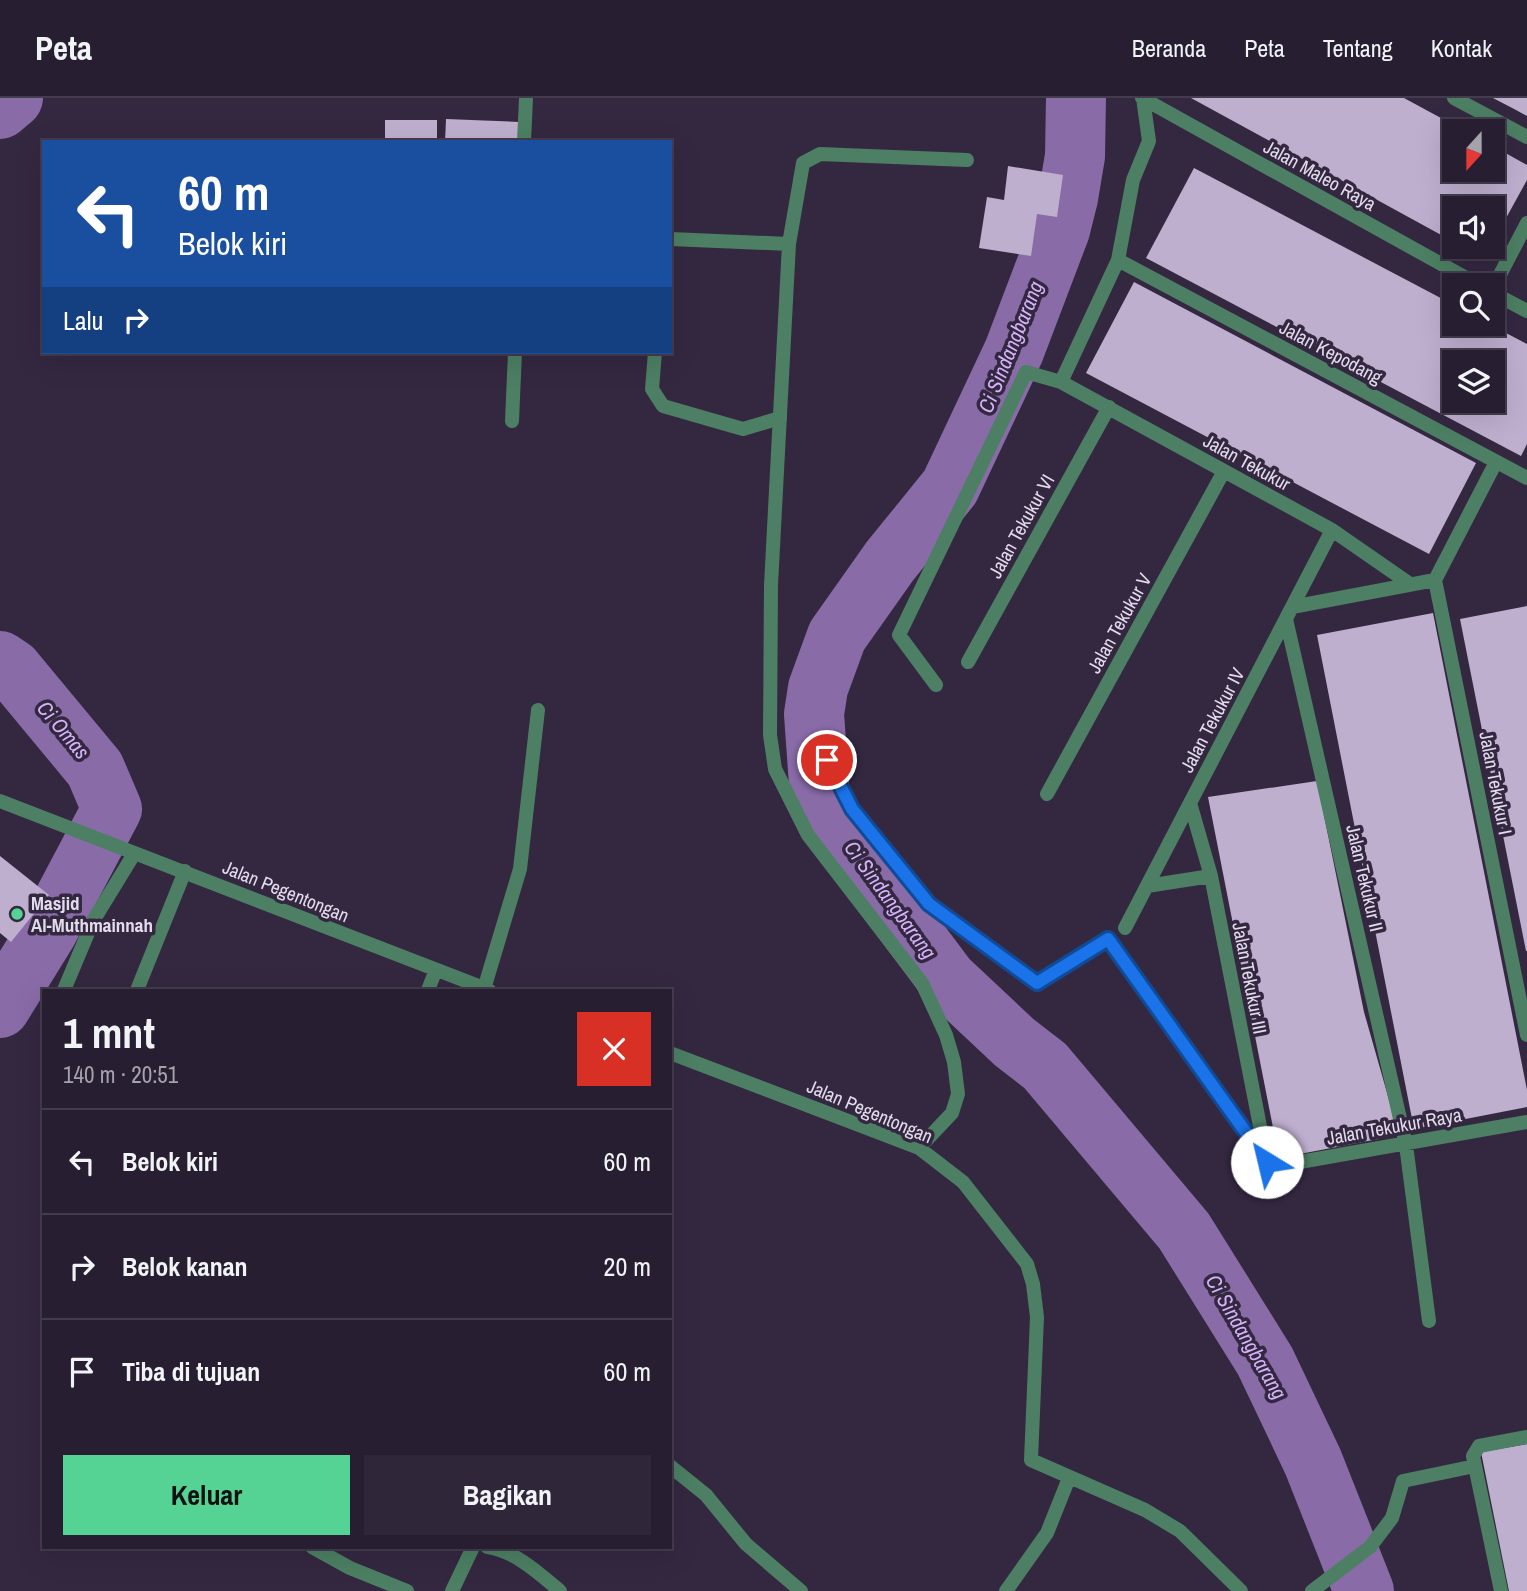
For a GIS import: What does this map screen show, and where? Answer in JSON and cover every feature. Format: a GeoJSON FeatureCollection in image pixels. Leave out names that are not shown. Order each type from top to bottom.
{"type":"FeatureCollection","features":[{"type":"Feature","properties":{"kind":"street"},"geometry":{"type":"LineString","coordinates":[[524,140],[526,98]]}},
{"type":"Feature","properties":{"kind":"street"},"geometry":{"type":"LineString","coordinates":[[1061,382],[1118,260],[1133,180],[1149,141],[1143,98]]}},
{"type":"Feature","properties":{"kind":"street","name":"Jalan Maleo Raya"},"geometry":{"type":"LineString","coordinates":[[1143,98],[1457,273]]}},
{"type":"Feature","properties":{"kind":"street"},"geometry":{"type":"LineString","coordinates":[[1454,98],[1527,137]]}},
{"type":"Feature","properties":{"kind":"street"},"geometry":{"type":"LineString","coordinates":[[919,1148],[952,1113],[958,1094],[954,1062],[946,1035],[922,983],[827,862],[789,802],[775,769],[770,735],[771,585],[789,244],[799,172],[808,158],[820,154],[967,160]]}},
{"type":"Feature","properties":{"kind":"street"},"geometry":{"type":"LineString","coordinates":[[1502,273],[1527,223]]}},
{"type":"Feature","properties":{"kind":"street"},"geometry":{"type":"LineString","coordinates":[[672,239],[789,244]]}},
{"type":"Feature","properties":{"kind":"street","name":"Jalan Kepodang"},"geometry":{"type":"LineString","coordinates":[[1118,260],[1527,478]]}},
{"type":"Feature","properties":{"kind":"street"},"geometry":{"type":"LineString","coordinates":[[1505,297],[1527,311]]}},
{"type":"Feature","properties":{"kind":"street"},"geometry":{"type":"LineString","coordinates":[[512,421],[515,354]]}},
{"type":"Feature","properties":{"kind":"street"},"geometry":{"type":"LineString","coordinates":[[655,354],[652,389],[663,406],[743,429],[780,418]]}},
{"type":"Feature","properties":{"kind":"street","name":"Jalan Tekukur"},"geometry":{"type":"LineString","coordinates":[[936,685],[899,635],[1026,372],[1061,382],[1332,530],[1410,583]]}},
{"type":"Feature","properties":{"kind":"street","name":"Jalan Tekukur VI"},"geometry":{"type":"LineString","coordinates":[[968,663],[1108,407]]}},
{"type":"Feature","properties":{"kind":"street"},"geometry":{"type":"LineString","coordinates":[[1289,613],[1410,583],[1435,580],[1496,462]]}},
{"type":"Feature","properties":{"kind":"street","name":"Jalan Tekukur V"},"geometry":{"type":"LineString","coordinates":[[1047,794],[1224,471]]}},
{"type":"Feature","properties":{"kind":"street","name":"Jalan Tekukur IV"},"geometry":{"type":"LineString","coordinates":[[1125,928],[1332,530]]}},
{"type":"Feature","properties":{"kind":"street","name":"Jalan Tekukur I"},"geometry":{"type":"LineString","coordinates":[[1435,580],[1527,1035]]}},
{"type":"Feature","properties":{"kind":"street","name":"Jalan Tekukur II"},"geometry":{"type":"LineString","coordinates":[[1289,613],[1406,1145],[1429,1321]]}},
{"type":"Feature","properties":{"kind":"street"},"geometry":{"type":"LineString","coordinates":[[486,989],[520,869],[537,710]]}},
{"type":"Feature","properties":{"kind":"street"},"geometry":{"type":"LineString","coordinates":[[827,760],[852,809],[929,904],[1037,983],[1108,939],[1267,1162]]}},
{"type":"Feature","properties":{"kind":"street","name":"Jalan Pegentongan"},"geometry":{"type":"LineString","coordinates":[[0,801],[483,989]]}},
{"type":"Feature","properties":{"kind":"street","name":"Jalan Tekukur III"},"geometry":{"type":"LineString","coordinates":[[1190,803],[1211,876],[1267,1162]]}},
{"type":"Feature","properties":{"kind":"street"},"geometry":{"type":"LineString","coordinates":[[64,989],[93,921],[134,855]]}},
{"type":"Feature","properties":{"kind":"street"},"geometry":{"type":"LineString","coordinates":[[138,989],[185,871]]}},
{"type":"Feature","properties":{"kind":"street"},"geometry":{"type":"LineString","coordinates":[[1147,886],[1211,876]]}},
{"type":"Feature","properties":{"kind":"street"},"geometry":{"type":"LineString","coordinates":[[428,989],[435,972]]}},
{"type":"Feature","properties":{"kind":"street","name":"Jalan Pegentongan"},"geometry":{"type":"LineString","coordinates":[[672,1054],[919,1148],[964,1182],[1027,1264],[1037,1317],[1031,1460],[1069,1478]]}},
{"type":"Feature","properties":{"kind":"street","name":"Jalan Tekukur Raya"},"geometry":{"type":"LineString","coordinates":[[1267,1162],[1294,1163],[1527,1122]]}},
{"type":"Feature","properties":{"kind":"street"},"geometry":{"type":"LineString","coordinates":[[1501,1591],[1473,1456],[1479,1446],[1527,1437]]}},
{"type":"Feature","properties":{"kind":"street"},"geometry":{"type":"LineString","coordinates":[[1312,1591],[1370,1547],[1392,1518],[1403,1481],[1475,1466]]}},
{"type":"Feature","properties":{"kind":"street"},"geometry":{"type":"LineString","coordinates":[[672,1468],[706,1495],[746,1544],[800,1591]]}},
{"type":"Feature","properties":{"kind":"street"},"geometry":{"type":"LineString","coordinates":[[1006,1591],[1047,1534],[1069,1478],[1145,1510],[1180,1531],[1241,1591]]}},
{"type":"Feature","properties":{"kind":"street"},"geometry":{"type":"LineString","coordinates":[[316,1549],[350,1568],[407,1591]]}},
{"type":"Feature","properties":{"kind":"street"},"geometry":{"type":"LineString","coordinates":[[452,1591],[472,1549]]}},
{"type":"Feature","properties":{"kind":"street"},"geometry":{"type":"LineString","coordinates":[[499,1549],[533,1569],[560,1591]]}},
{"type":"Feature","properties":{"kind":"building"},"geometry":{"type":"Polygon","coordinates":[[[1191,98],[1404,98],[1443,119],[1442,182],[1505,182],[1505,153],[1527,165],[1527,180],[1505,220],[1505,196],[1442,196],[1442,235],[1191,98]]]}},
{"type":"Feature","properties":{"kind":"building"},"geometry":{"type":"Polygon","coordinates":[[[1493,98],[1527,98],[1527,116],[1516,110],[1493,98]]]}},
{"type":"Feature","properties":{"kind":"building"},"geometry":{"type":"Polygon","coordinates":[[[446,119],[520,122],[519,140],[445,140],[446,119]]]}},
{"type":"Feature","properties":{"kind":"building"},"geometry":{"type":"Polygon","coordinates":[[[385,120],[437,120],[437,140],[385,140],[385,120]]]}},
{"type":"Feature","properties":{"kind":"building"},"geometry":{"type":"Polygon","coordinates":[[[1008,166],[1063,175],[1057,217],[1037,214],[1031,256],[979,248],[987,197],[1004,200],[1008,166]]]}},
{"type":"Feature","properties":{"kind":"building"},"geometry":{"type":"Polygon","coordinates":[[[1194,168],[1442,299],[1442,336],[1505,336],[1505,332],[1527,344],[1527,444],[1521,456],[1146,258],[1194,168]]]}},
{"type":"Feature","properties":{"kind":"building"},"geometry":{"type":"Polygon","coordinates":[[[1134,282],[1476,463],[1429,554],[1086,373],[1134,282]]]}},
{"type":"Feature","properties":{"kind":"building"},"geometry":{"type":"Polygon","coordinates":[[[1527,606],[1527,951],[1526,951],[1460,619],[1527,606]]]}},
{"type":"Feature","properties":{"kind":"building"},"geometry":{"type":"Polygon","coordinates":[[[1433,613],[1527,1090],[1527,1107],[1414,1129],[1317,635],[1433,613]]]}},
{"type":"Feature","properties":{"kind":"building"},"geometry":{"type":"Polygon","coordinates":[[[1317,781],[1364,1012],[1399,1135],[1279,1158],[1208,797],[1317,781]]]}},
{"type":"Feature","properties":{"kind":"building","name":"Masjid Al-Muthmainnah"},"geometry":{"type":"Polygon","coordinates":[[[0,856],[49,895],[11,942],[0,933],[0,856]]]}},
{"type":"Feature","properties":{"kind":"building"},"geometry":{"type":"Polygon","coordinates":[[[1527,1444],[1527,1591],[1509,1591],[1481,1452],[1527,1444]]]}},
{"type":"Feature","properties":{"kind":"waterway","name":"Ci Omas"},"geometry":{"type":"LineString","coordinates":[[0,109],[13,98]]}},
{"type":"Feature","properties":{"kind":"waterway","name":"Ci Sindangbarang"},"geometry":{"type":"LineString","coordinates":[[1076,98],[1075,156],[1068,198],[1060,230],[1014,351],[950,487],[890,561],[837,636],[818,688],[814,714],[820,798],[853,854],[947,979],[1014,1042],[1045,1066],[1184,1231],[1265,1361],[1313,1462],[1364,1591]]}},
{"type":"Feature","properties":{"kind":"waterway"},"geometry":{"type":"LineString","coordinates":[[0,661],[12,669],[95,769],[112,809],[47,932],[0,1008]]}},
{"type":"Feature","properties":{"kind":"place","name":"Masjid Al-Muthmainnah"},"geometry":{"type":"Point","coordinates":[17,914]}},
{"type":"Feature","properties":{"kind":"route"},"geometry":{"type":"LineString","coordinates":[[827,760],[852,809],[929,904],[1037,983],[1108,939],[1267,1162]]}}]}
